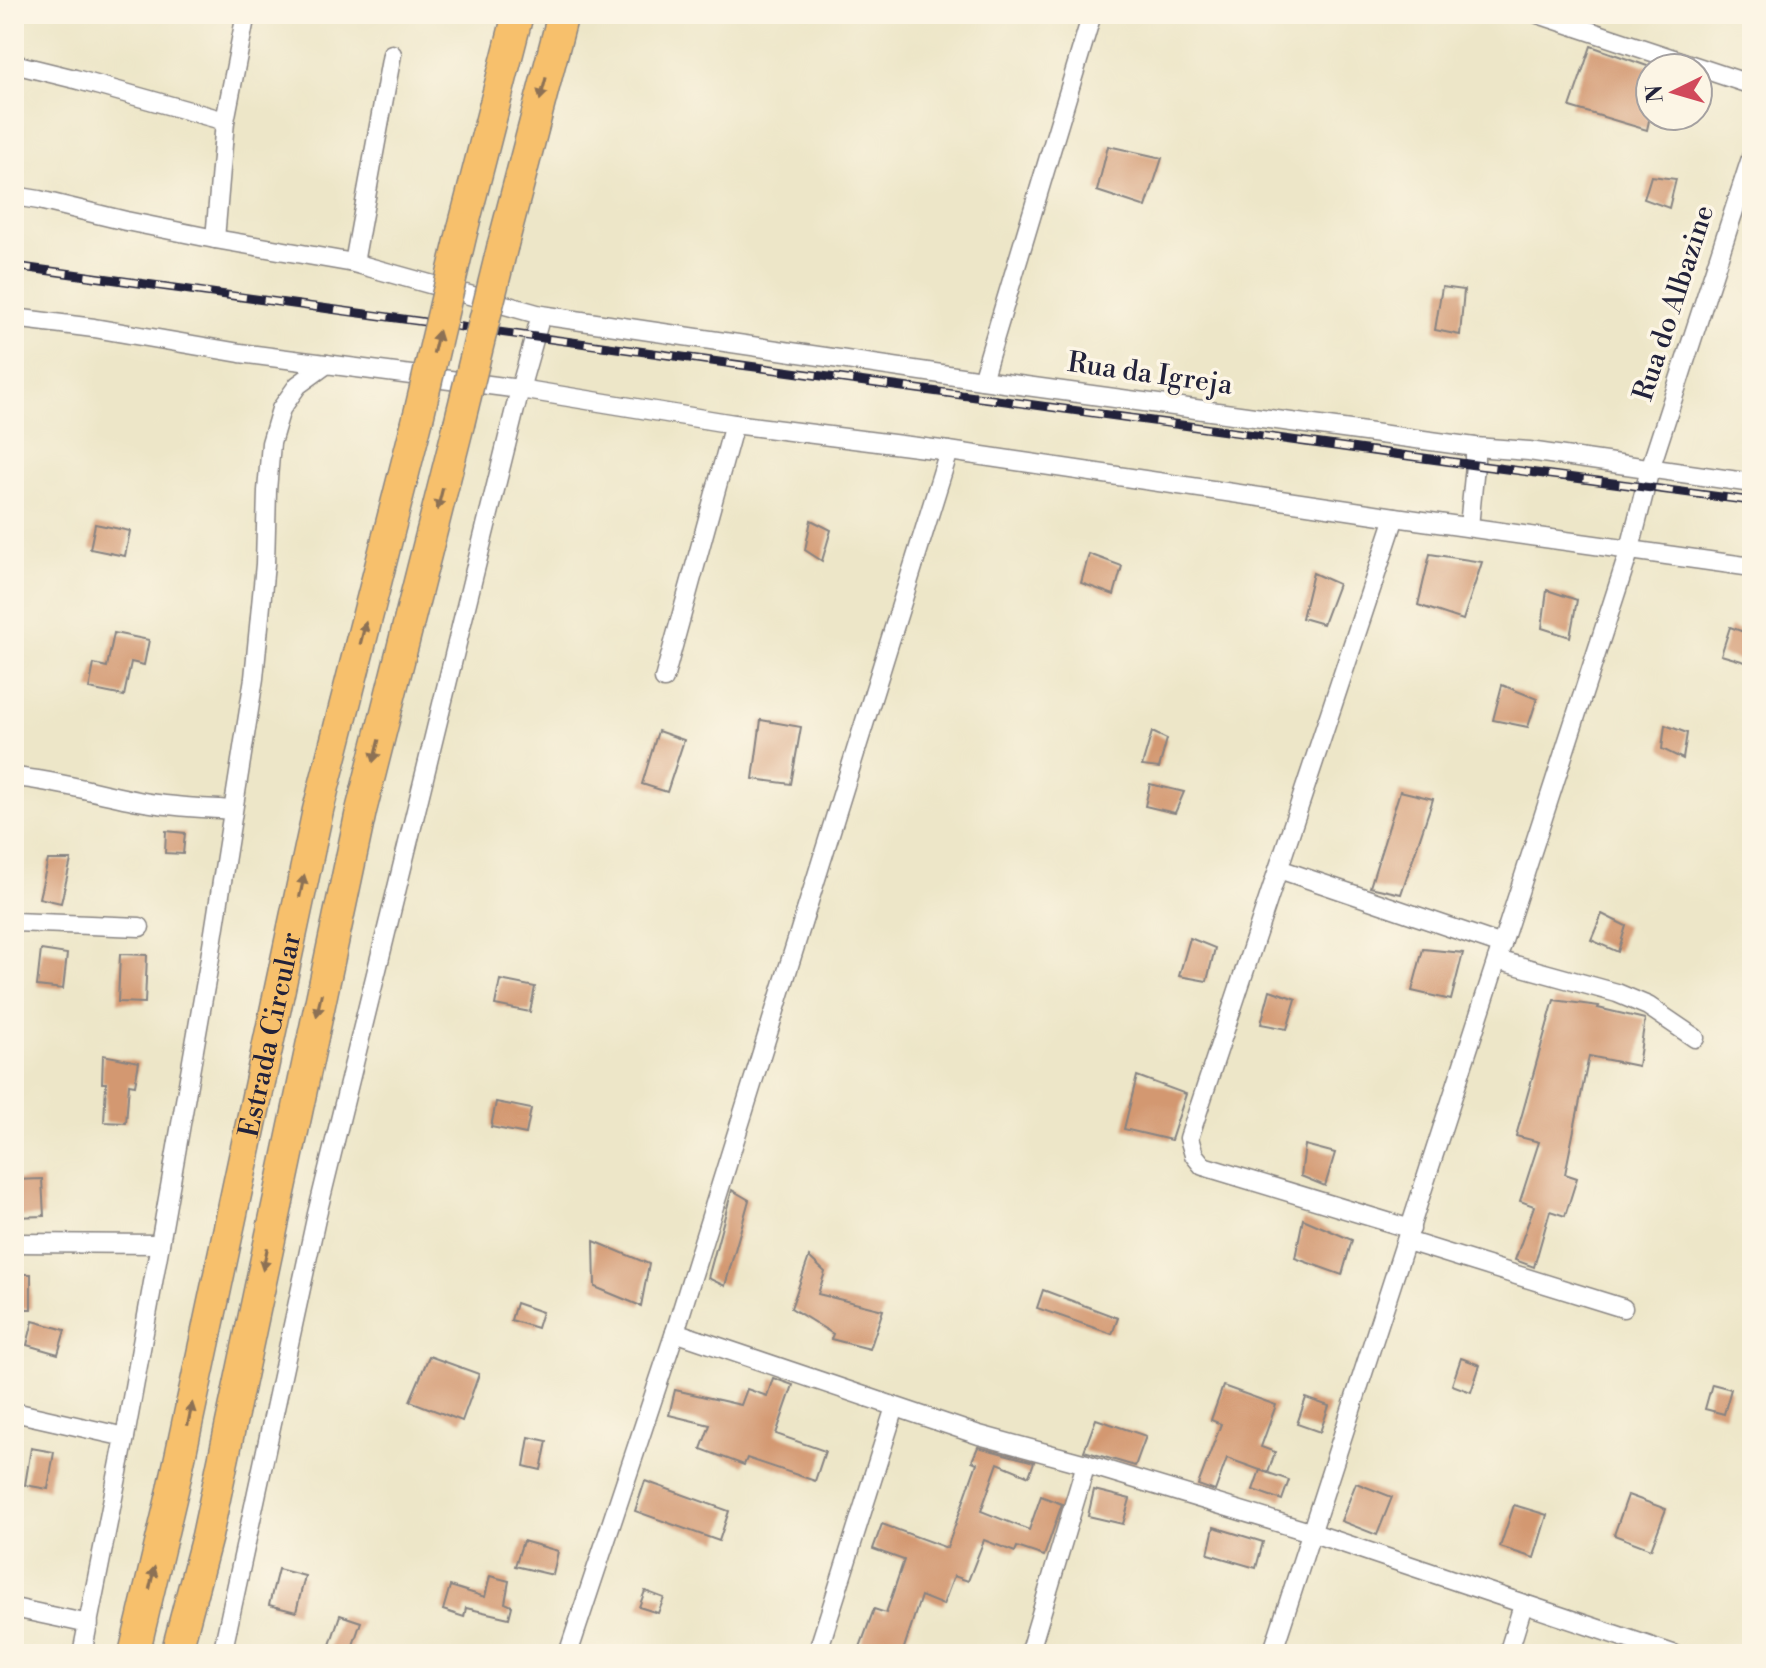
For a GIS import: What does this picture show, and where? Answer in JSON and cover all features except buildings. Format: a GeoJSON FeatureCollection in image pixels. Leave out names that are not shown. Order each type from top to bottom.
{"type":"FeatureCollection","features":[{"type":"Feature","properties":{"kind":"main road","name":"Estrada Circular"},"geometry":{"type":"LineString","coordinates":[[134,1654],[173,1490],[318,810],[518,14]]}},
{"type":"Feature","properties":{"kind":"main road","name":"Estrada Circular"},"geometry":{"type":"LineString","coordinates":[[176,1654],[207,1536],[361,811],[563,14]]}},
{"type":"Feature","properties":{"kind":"street"},"geometry":{"type":"LineString","coordinates":[[215,239],[225,121],[246,14]]}},
{"type":"Feature","properties":{"kind":"street"},"geometry":{"type":"LineString","coordinates":[[982,380],[1092,14]]}},
{"type":"Feature","properties":{"kind":"street"},"geometry":{"type":"LineString","coordinates":[[1538,14],[1752,85]]}},
{"type":"Feature","properties":{"kind":"street"},"geometry":{"type":"LineString","coordinates":[[354,263],[392,54]]}},
{"type":"Feature","properties":{"kind":"street"},"geometry":{"type":"LineString","coordinates":[[14,64],[225,121]]}},
{"type":"Feature","properties":{"kind":"street","name":"Rua do Albazine"},"geometry":{"type":"LineString","coordinates":[[1272,1654],[1630,549],[1650,469],[1752,155]]}},
{"type":"Feature","properties":{"kind":"street","name":"Rua da Igreja"},"geometry":{"type":"LineString","coordinates":[[14,196],[215,239],[354,263],[541,315],[982,380],[1752,483]]}},
{"type":"Feature","properties":{"kind":"street"},"geometry":{"type":"LineString","coordinates":[[222,1654],[317,1214],[520,389],[541,315]]}},
{"type":"Feature","properties":{"kind":"street"},"geometry":{"type":"LineString","coordinates":[[14,318],[240,353],[520,389],[734,424],[949,451],[1752,567]]}},
{"type":"Feature","properties":{"kind":"street"},"geometry":{"type":"LineString","coordinates":[[82,1654],[160,1244],[209,964],[254,678],[271,443],[281,409],[298,385],[327,364]]}},
{"type":"Feature","properties":{"kind":"street"},"geometry":{"type":"LineString","coordinates":[[664,679],[734,424]]}},
{"type":"Feature","properties":{"kind":"street"},"geometry":{"type":"LineString","coordinates":[[1469,527],[1475,447]]}},
{"type":"Feature","properties":{"kind":"street"},"geometry":{"type":"LineString","coordinates":[[568,1654],[675,1332],[949,451]]}},
{"type":"Feature","properties":{"kind":"street"},"geometry":{"type":"LineString","coordinates":[[1395,517],[1189,1138],[1194,1155],[1203,1166],[1623,1308]]}},
{"type":"Feature","properties":{"kind":"street"},"geometry":{"type":"LineString","coordinates":[[14,777],[69,784],[144,802],[232,810]]}},
{"type":"Feature","properties":{"kind":"street"},"geometry":{"type":"LineString","coordinates":[[1279,869],[1617,993],[1648,1006],[1695,1038]]}},
{"type":"Feature","properties":{"kind":"street"},"geometry":{"type":"LineString","coordinates":[[14,922],[140,927]]}},
{"type":"Feature","properties":{"kind":"street"},"geometry":{"type":"LineString","coordinates":[[14,1243],[160,1244]]}},
{"type":"Feature","properties":{"kind":"street"},"geometry":{"type":"LineString","coordinates":[[675,1332],[979,1435],[1310,1532],[1673,1654]]}},
{"type":"Feature","properties":{"kind":"street"},"geometry":{"type":"LineString","coordinates":[[817,1654],[895,1407]]}},
{"type":"Feature","properties":{"kind":"street"},"geometry":{"type":"LineString","coordinates":[[14,1412],[125,1437]]}},
{"type":"Feature","properties":{"kind":"street"},"geometry":{"type":"LineString","coordinates":[[1029,1654],[1086,1464]]}},
{"type":"Feature","properties":{"kind":"street"},"geometry":{"type":"LineString","coordinates":[[1508,1654],[1523,1605]]}},
{"type":"Feature","properties":{"kind":"street"},"geometry":{"type":"LineString","coordinates":[[14,1608],[89,1624]]}},
{"type":"Feature","properties":{"kind":"railway"},"geometry":{"type":"LineString","coordinates":[[14,266],[1752,501]]}}]}
